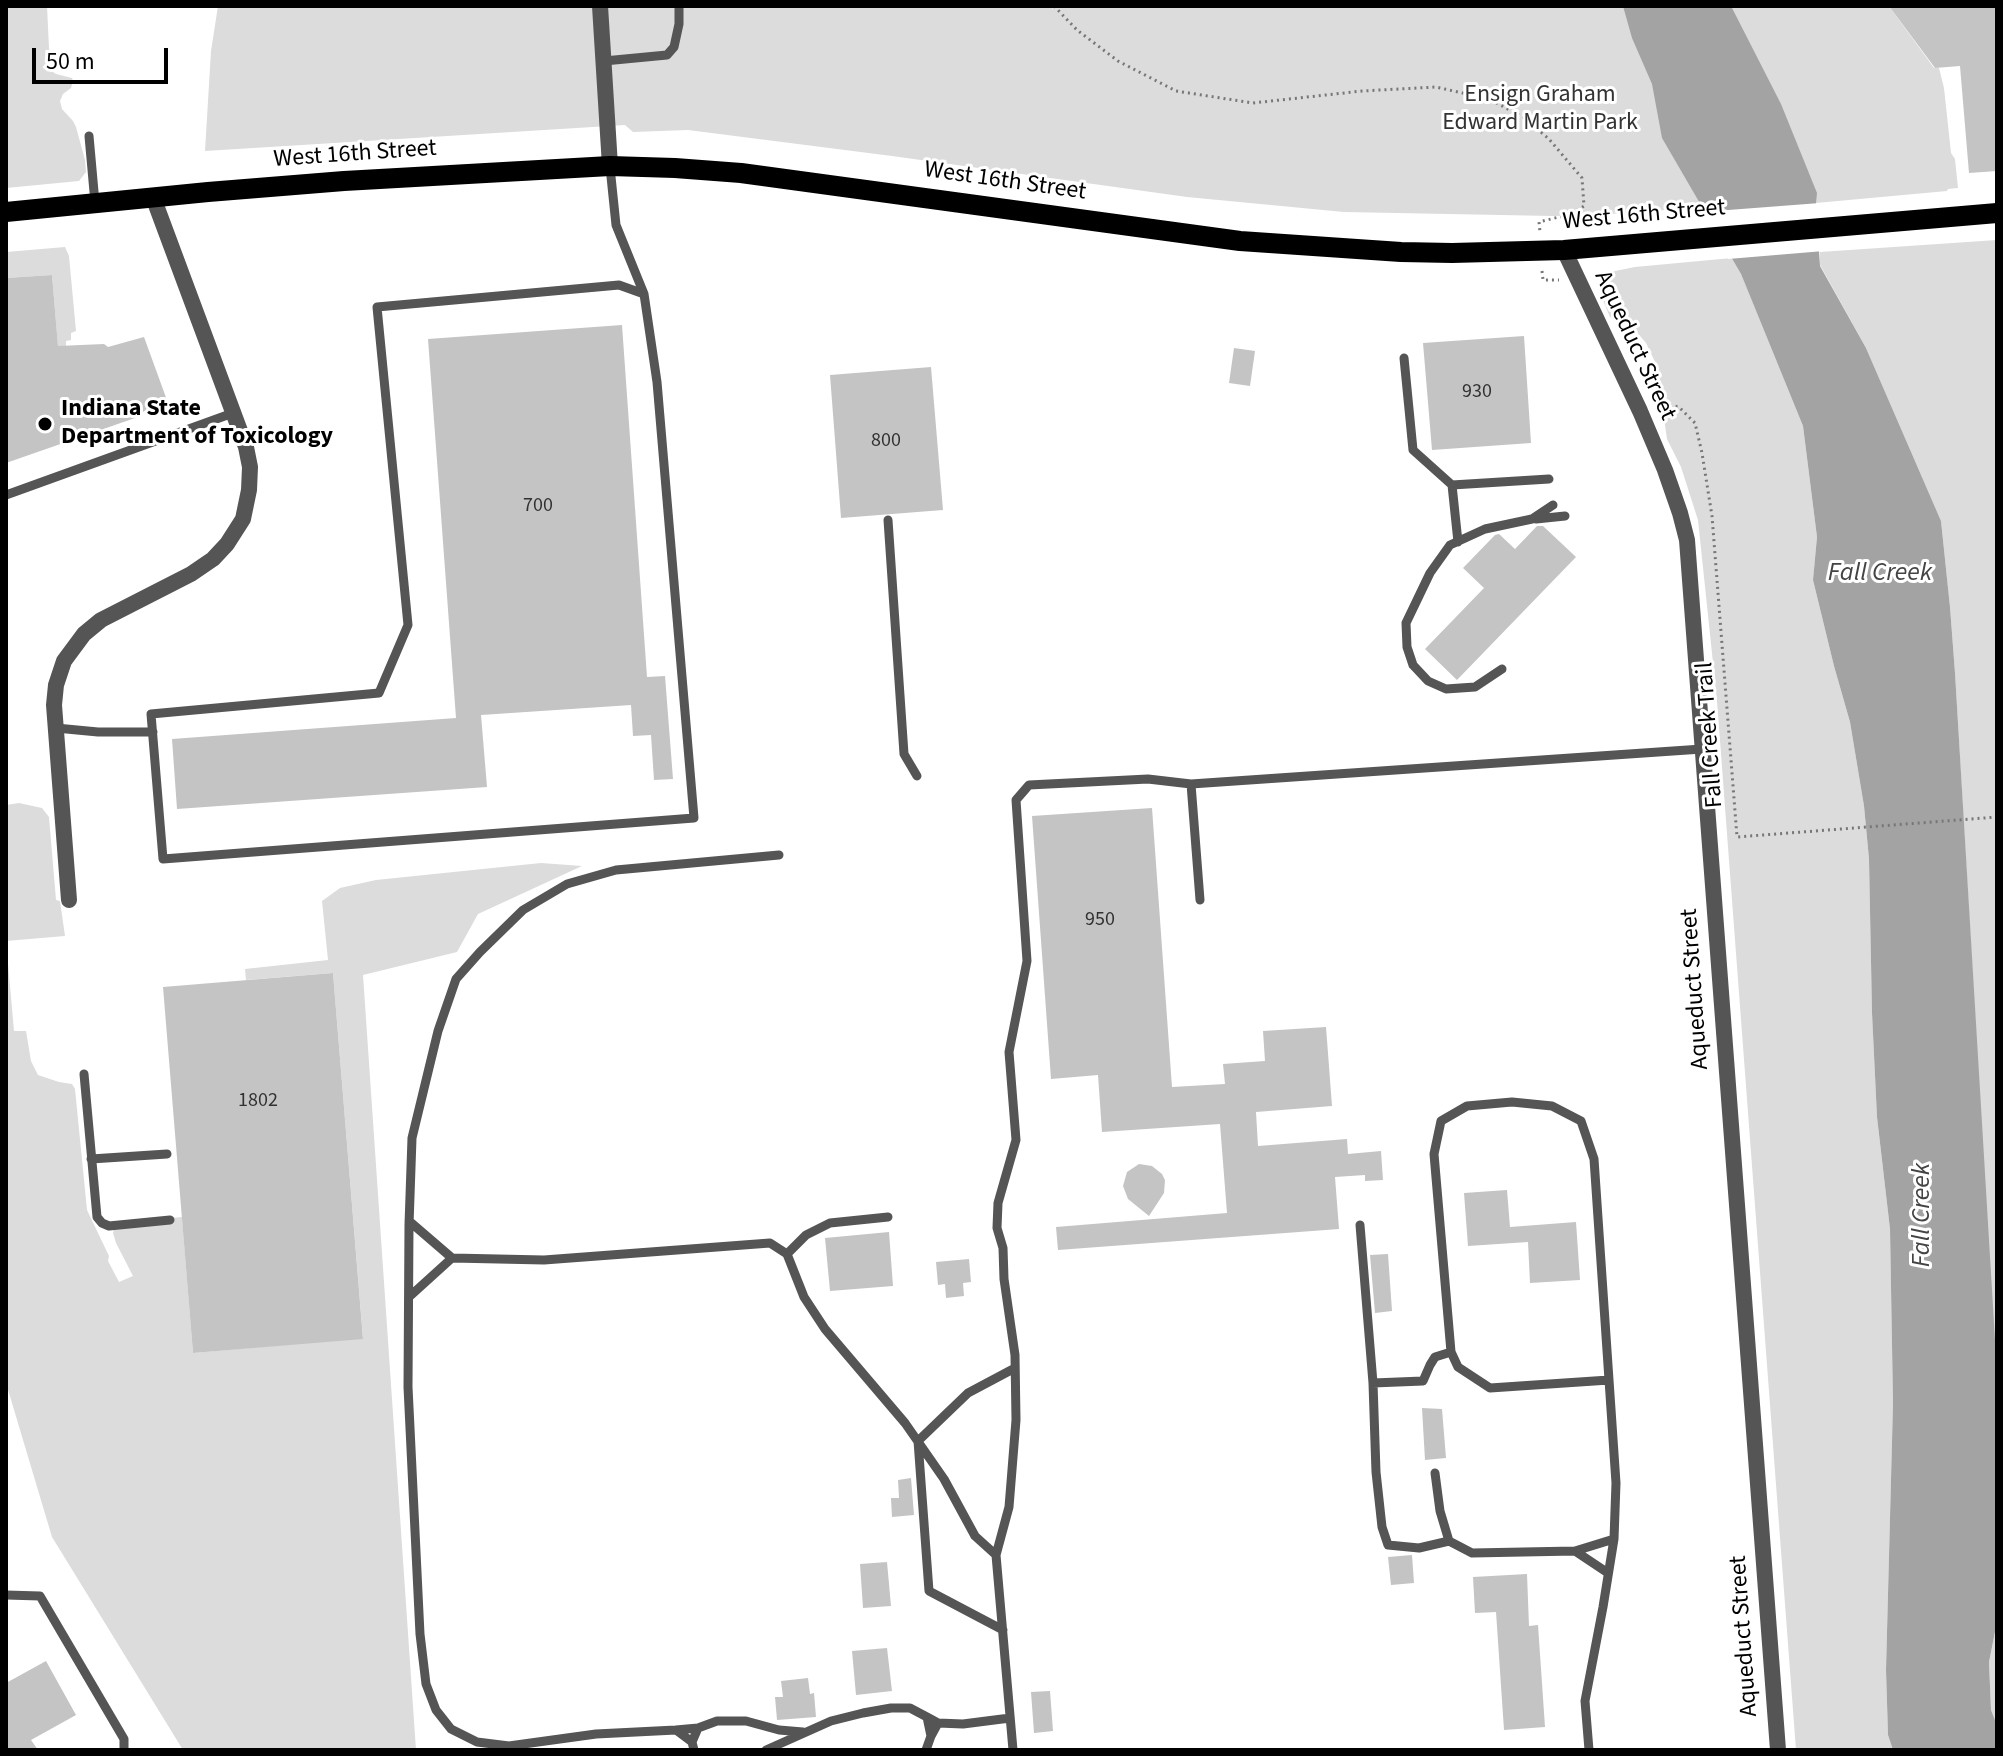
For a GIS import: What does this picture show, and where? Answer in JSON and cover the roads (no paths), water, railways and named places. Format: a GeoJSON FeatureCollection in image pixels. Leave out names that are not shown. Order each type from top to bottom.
{"type":"FeatureCollection","features":[{"type":"Feature","properties":{"kind":"main road","name":"West 16th Street"},"geometry":{"type":"LineString","coordinates":[[6,212],[344,181],[610,166],[741,173],[1263,243],[1401,252],[1564,250],[1997,213]]}},
{"type":"Feature","properties":{"kind":"street"},"geometry":{"type":"LineString","coordinates":[[600,6],[610,166]]}},
{"type":"Feature","properties":{"kind":"street"},"geometry":{"type":"LineString","coordinates":[[69,900],[54,705],[56,685],[64,661],[84,634],[109,614],[206,565],[238,527],[248,500],[250,467],[246,447],[153,197]]}},
{"type":"Feature","properties":{"kind":"street","name":"Aqueduct Street"},"geometry":{"type":"LineString","coordinates":[[1564,250],[1640,411],[1680,513],[1687,540],[1778,1750]]}},
{"type":"Feature","properties":{"kind":"lane"},"geometry":{"type":"LineString","coordinates":[[604,61],[667,55],[674,47],[679,6]]}},
{"type":"Feature","properties":{"kind":"lane"},"geometry":{"type":"LineString","coordinates":[[89,136],[95,203]]}},
{"type":"Feature","properties":{"kind":"lane"},"geometry":{"type":"LineString","coordinates":[[610,166],[616,225],[644,294],[657,382],[694,818],[163,859],[151,714],[379,693],[408,625],[377,307],[619,285],[644,294]]}},
{"type":"Feature","properties":{"kind":"lane"},"geometry":{"type":"LineString","coordinates":[[1404,358],[1413,450],[1452,485],[1458,542]]}},
{"type":"Feature","properties":{"kind":"lane"},"geometry":{"type":"LineString","coordinates":[[6,495],[233,413]]}},
{"type":"Feature","properties":{"kind":"lane"},"geometry":{"type":"LineString","coordinates":[[1452,485],[1549,479]]}},
{"type":"Feature","properties":{"kind":"lane"},"geometry":{"type":"LineString","coordinates":[[1532,519],[1553,505]]}},
{"type":"Feature","properties":{"kind":"lane"},"geometry":{"type":"LineString","coordinates":[[1502,669],[1475,687],[1446,689],[1428,681],[1413,665],[1407,647],[1406,623],[1430,573],[1450,545],[1485,529],[1565,516]]}},
{"type":"Feature","properties":{"kind":"lane"},"geometry":{"type":"LineString","coordinates":[[888,520],[904,754],[917,776]]}},
{"type":"Feature","properties":{"kind":"lane"},"geometry":{"type":"LineString","coordinates":[[56,728],[153,732]]}},
{"type":"Feature","properties":{"kind":"lane"},"geometry":{"type":"LineString","coordinates":[[1013,1750],[996,1555],[1009,1507],[1016,1420],[1015,1368],[1003,1248],[997,1228],[998,1203],[1016,1140],[1009,1052],[1027,961],[1016,800],[1029,785],[1148,779],[1191,784],[1702,749]]}},
{"type":"Feature","properties":{"kind":"lane"},"geometry":{"type":"LineString","coordinates":[[1191,784],[1200,900]]}},
{"type":"Feature","properties":{"kind":"lane"},"geometry":{"type":"LineString","coordinates":[[779,855],[616,870],[567,884],[523,910],[456,979],[438,1031],[412,1138],[408,1387],[420,1634],[426,1684],[436,1710],[451,1729],[477,1742],[509,1746],[596,1734],[698,1728],[717,1721],[746,1721],[779,1730],[806,1732]]}},
{"type":"Feature","properties":{"kind":"lane"},"geometry":{"type":"LineString","coordinates":[[84,1074],[97,1217],[109,1226],[170,1220]]}},
{"type":"Feature","properties":{"kind":"lane"},"geometry":{"type":"LineString","coordinates":[[1589,1750],[1585,1701],[1614,1539],[1616,1483],[1594,1159],[1581,1121],[1552,1106],[1512,1102],[1467,1106],[1441,1121],[1434,1154],[1451,1352],[1458,1367],[1490,1388],[1609,1380]]}},
{"type":"Feature","properties":{"kind":"lane"},"geometry":{"type":"LineString","coordinates":[[91,1159],[167,1154]]}},
{"type":"Feature","properties":{"kind":"lane"},"geometry":{"type":"LineString","coordinates":[[787,1254],[806,1235],[830,1223],[888,1217]]}},
{"type":"Feature","properties":{"kind":"lane"},"geometry":{"type":"LineString","coordinates":[[409,1221],[452,1258],[544,1260],[770,1243],[787,1254],[804,1297],[825,1329],[905,1423],[944,1479],[975,1536],[996,1555]]}},
{"type":"Feature","properties":{"kind":"lane"},"geometry":{"type":"LineString","coordinates":[[1360,1225],[1379,1499],[1382,1527],[1388,1545],[1419,1548],[1449,1541],[1472,1553],[1575,1551],[1614,1539]]}},
{"type":"Feature","properties":{"kind":"lane"},"geometry":{"type":"LineString","coordinates":[[409,1297],[452,1258]]}},
{"type":"Feature","properties":{"kind":"lane"},"geometry":{"type":"LineString","coordinates":[[1373,1383],[1423,1381],[1435,1357],[1451,1352]]}},
{"type":"Feature","properties":{"kind":"lane"},"geometry":{"type":"LineString","coordinates":[[918,1441],[968,1393],[1015,1368]]}},
{"type":"Feature","properties":{"kind":"lane"},"geometry":{"type":"LineString","coordinates":[[918,1441],[929,1591],[1003,1630]]}},
{"type":"Feature","properties":{"kind":"lane"},"geometry":{"type":"LineString","coordinates":[[1435,1473],[1440,1511],[1449,1541]]}},
{"type":"Feature","properties":{"kind":"lane"},"geometry":{"type":"LineString","coordinates":[[1575,1551],[1608,1573]]}},
{"type":"Feature","properties":{"kind":"lane"},"geometry":{"type":"LineString","coordinates":[[6,1595],[40,1596],[124,1739],[124,1750]]}},
{"type":"Feature","properties":{"kind":"lane"},"geometry":{"type":"LineString","coordinates":[[766,1750],[831,1721],[891,1708],[910,1708],[938,1723],[963,1724],[1010,1718]]}},
{"type":"Feature","properties":{"kind":"lane"},"geometry":{"type":"LineString","coordinates":[[927,1717],[931,1736]]}},
{"type":"Feature","properties":{"kind":"lane"},"geometry":{"type":"LineString","coordinates":[[926,1750],[938,1723]]}},
{"type":"Feature","properties":{"kind":"lane"},"geometry":{"type":"LineString","coordinates":[[676,1730],[693,1746],[698,1728]]}},
{"type":"Feature","properties":{"kind":"water","name":"Fall Creek"},"geometry":{"type":"Polygon","coordinates":[[[1623,6],[1731,6],[1781,104],[1817,193],[1820,266],[1866,348],[1941,521],[1955,673],[1995,1340],[1996,1627],[1989,1662],[1997,1750],[1893,1750],[1888,1735],[1886,1670],[1893,1403],[1890,1229],[1877,1117],[1869,859],[1864,806],[1850,722],[1813,580],[1817,537],[1803,426],[1741,274],[1662,138],[1652,84],[1632,38],[1623,6]]]}},
{"type":"Feature","properties":{"kind":"place","name":"Indiana State Department of Toxicology"},"geometry":{"type":"Point","coordinates":[45,424]}},
{"type":"Feature","properties":{"kind":"park label","name":"Ensign Graham Edward Martin Park"},"geometry":{"type":"Point","coordinates":[1540,110]}}]}
